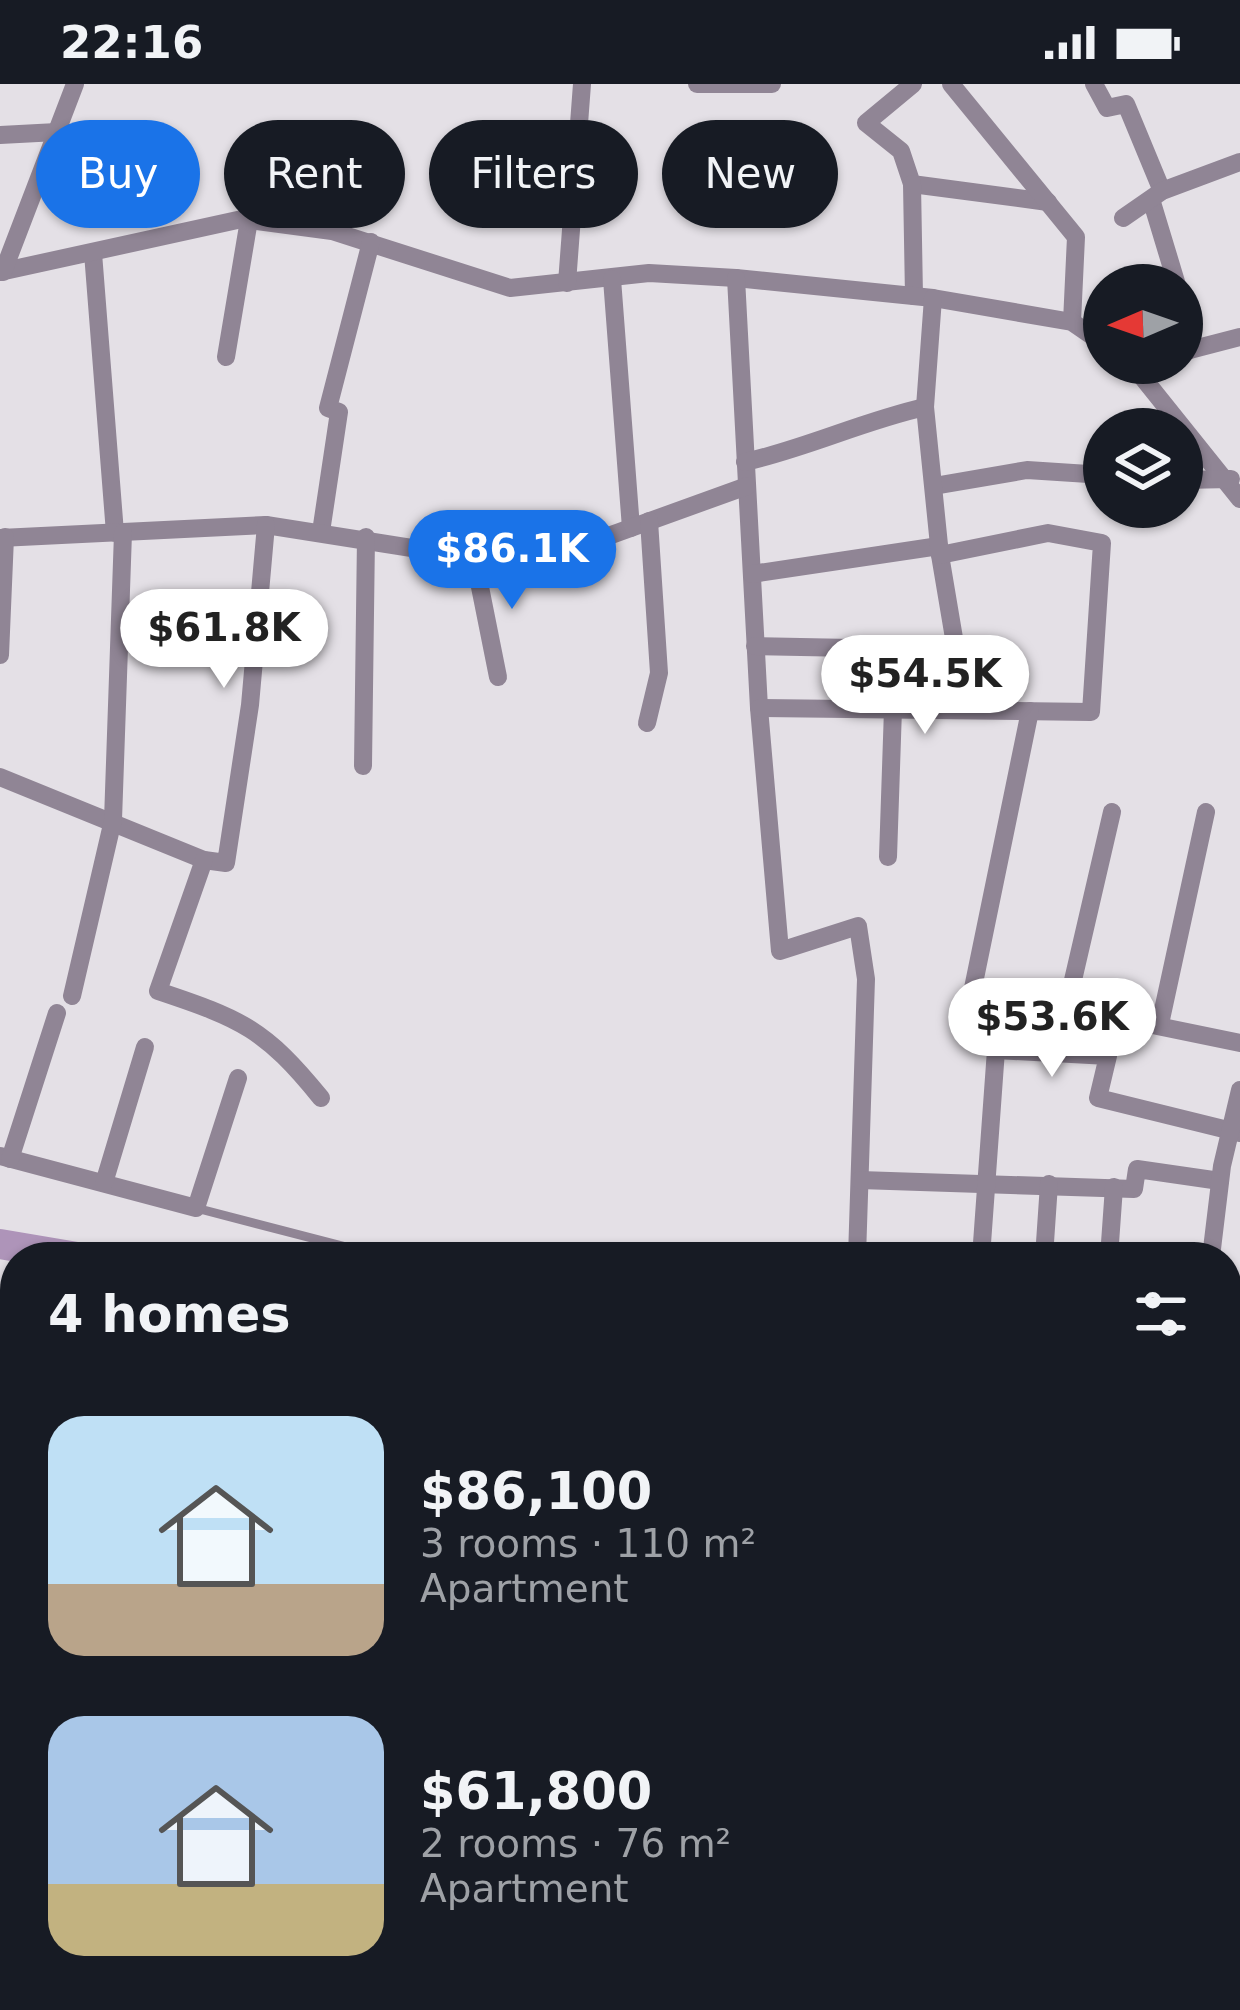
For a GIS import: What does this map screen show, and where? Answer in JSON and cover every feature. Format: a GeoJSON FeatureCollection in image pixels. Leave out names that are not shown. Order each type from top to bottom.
{"type":"FeatureCollection","features":[{"type":"Feature","properties":{"kind":"street"},"geometry":{"type":"LineString","coordinates":[[61,120],[75,84]]}},
{"type":"Feature","properties":{"kind":"street"},"geometry":{"type":"LineString","coordinates":[[567,283],[582,84]]}},
{"type":"Feature","properties":{"kind":"street"},"geometry":{"type":"LineString","coordinates":[[697,84],[772,84]]}},
{"type":"Feature","properties":{"kind":"street"},"geometry":{"type":"LineString","coordinates":[[755,646],[956,650],[925,407],[923,297],[912,184],[902,151],[866,123],[913,84]]}},
{"type":"Feature","properties":{"kind":"street"},"geometry":{"type":"LineString","coordinates":[[951,84],[1076,237],[1072,322]]}},
{"type":"Feature","properties":{"kind":"street"},"geometry":{"type":"LineString","coordinates":[[1094,84],[1107,108],[1126,104],[1156,195],[1172,264]]}},
{"type":"Feature","properties":{"kind":"street"},"geometry":{"type":"LineString","coordinates":[[0,135],[36,133]]}},
{"type":"Feature","properties":{"kind":"street"},"geometry":{"type":"LineString","coordinates":[[1123,218],[1156,195],[1240,162]]}},
{"type":"Feature","properties":{"kind":"street"},"geometry":{"type":"LineString","coordinates":[[2,272],[36,184]]}},
{"type":"Feature","properties":{"kind":"street"},"geometry":{"type":"LineString","coordinates":[[912,184],[1048,202]]}},
{"type":"Feature","properties":{"kind":"street"},"geometry":{"type":"LineString","coordinates":[[2,272],[224,223]]}},
{"type":"Feature","properties":{"kind":"street"},"geometry":{"type":"LineString","coordinates":[[226,357],[248,228]]}},
{"type":"Feature","properties":{"kind":"street"},"geometry":{"type":"LineString","coordinates":[[293,228],[371,242],[509,288],[650,274],[736,278],[923,297],[1072,322],[1083,330]]}},
{"type":"Feature","properties":{"kind":"street"},"geometry":{"type":"LineString","coordinates":[[321,532],[339,412],[328,408],[371,242]]}},
{"type":"Feature","properties":{"kind":"street"},"geometry":{"type":"LineString","coordinates":[[72,996],[113,820],[119,533],[93,253]]}},
{"type":"Feature","properties":{"kind":"street"},"geometry":{"type":"LineString","coordinates":[[736,278],[759,708],[780,951],[857,926],[866,979],[858,1242]]}},
{"type":"Feature","properties":{"kind":"street"},"geometry":{"type":"LineString","coordinates":[[612,279],[659,673],[646,723]]}},
{"type":"Feature","properties":{"kind":"street"},"geometry":{"type":"LineString","coordinates":[[1203,346],[1240,337]]}},
{"type":"Feature","properties":{"kind":"street"},"geometry":{"type":"LineString","coordinates":[[1153,384],[1234,480],[1240,499]]}},
{"type":"Feature","properties":{"kind":"street"},"geometry":{"type":"LineString","coordinates":[[745,462],[793,452],[862,422],[925,407]]}},
{"type":"Feature","properties":{"kind":"street"},"geometry":{"type":"LineString","coordinates":[[934,486],[1027,470],[1083,474]]}},
{"type":"Feature","properties":{"kind":"street"},"geometry":{"type":"LineString","coordinates":[[1203,480],[1234,480]]}},
{"type":"Feature","properties":{"kind":"street"},"geometry":{"type":"LineString","coordinates":[[0,655],[3,537],[266,525],[366,537],[494,561],[589,543],[747,486]]}},
{"type":"Feature","properties":{"kind":"street"},"geometry":{"type":"LineString","coordinates":[[0,776],[204,860],[226,863],[250,705],[266,525]]}},
{"type":"Feature","properties":{"kind":"street"},"geometry":{"type":"LineString","coordinates":[[752,574],[1048,533],[1102,543],[1091,712],[759,708]]}},
{"type":"Feature","properties":{"kind":"street"},"geometry":{"type":"LineString","coordinates":[[363,766],[366,537]]}},
{"type":"Feature","properties":{"kind":"street"},"geometry":{"type":"LineString","coordinates":[[474,557],[498,677]]}},
{"type":"Feature","properties":{"kind":"street"},"geometry":{"type":"LineString","coordinates":[[888,857],[893,709]]}},
{"type":"Feature","properties":{"kind":"street"},"geometry":{"type":"LineString","coordinates":[[1030,711],[974,988],[1240,1042]]}},
{"type":"Feature","properties":{"kind":"street"},"geometry":{"type":"LineString","coordinates":[[1067,1006],[1112,812]]}},
{"type":"Feature","properties":{"kind":"street"},"geometry":{"type":"LineString","coordinates":[[1160,1024],[1206,812]]}},
{"type":"Feature","properties":{"kind":"street"},"geometry":{"type":"LineString","coordinates":[[204,860],[158,991],[216,1010],[276,1042],[321,1098]]}},
{"type":"Feature","properties":{"kind":"street"},"geometry":{"type":"LineString","coordinates":[[57,1013],[5,1158],[196,1208],[238,1078]]}},
{"type":"Feature","properties":{"kind":"street"},"geometry":{"type":"LineString","coordinates":[[104,1183],[145,1047]]}},
{"type":"Feature","properties":{"kind":"street"},"geometry":{"type":"LineString","coordinates":[[982,1242],[996,1050],[1108,1056],[1098,1098],[1235,1132]]}},
{"type":"Feature","properties":{"kind":"street"},"geometry":{"type":"LineString","coordinates":[[1213,1242],[1220,1181],[1235,1132],[1240,1090]]}},
{"type":"Feature","properties":{"kind":"street"},"geometry":{"type":"LineString","coordinates":[[860,1180],[1134,1189],[1137,1169],[1220,1181]]}},
{"type":"Feature","properties":{"kind":"street"},"geometry":{"type":"LineString","coordinates":[[1045,1242],[1049,1184]]}},
{"type":"Feature","properties":{"kind":"street"},"geometry":{"type":"LineString","coordinates":[[1110,1242],[1114,1187]]}},
{"type":"Feature","properties":{"kind":"lane"},"geometry":{"type":"LineString","coordinates":[[196,1208],[327,1242]]}}]}
